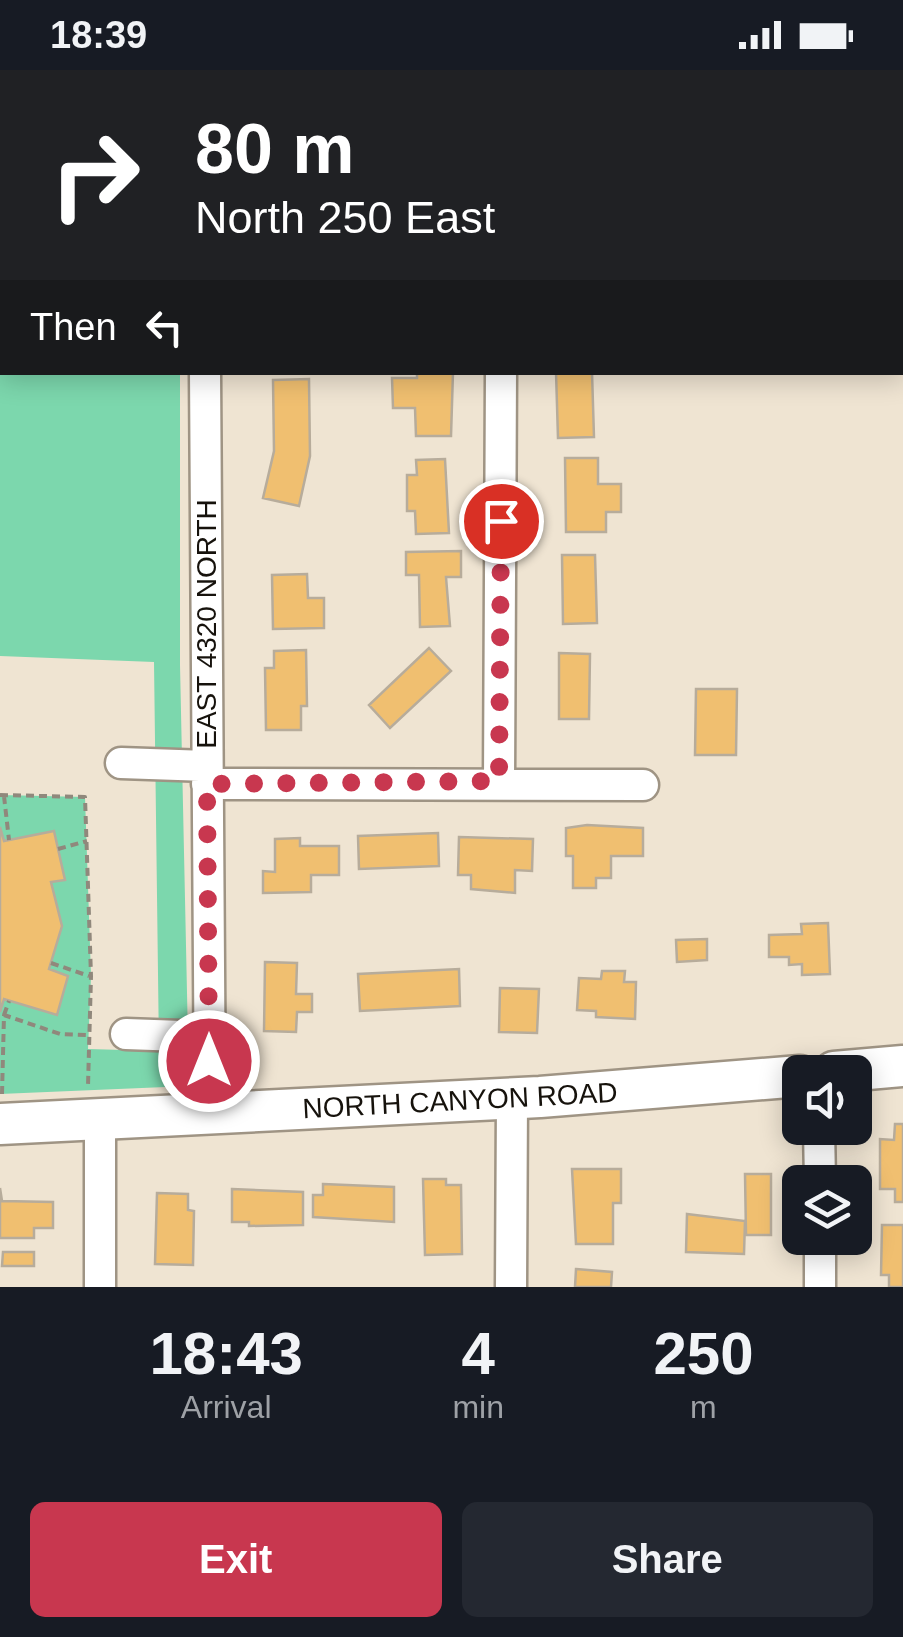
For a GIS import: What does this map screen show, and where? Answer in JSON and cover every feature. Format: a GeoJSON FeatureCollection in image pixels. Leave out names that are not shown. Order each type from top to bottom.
{"type":"FeatureCollection","features":[{"type":"Feature","properties":{"kind":"main road"},"geometry":{"type":"LineString","coordinates":[[872,1069],[903,1066]]}},
{"type":"Feature","properties":{"kind":"main road","name":"NORTH CANYON ROAD"},"geometry":{"type":"LineString","coordinates":[[1,1109],[94,1104],[210,1114],[512,1099],[782,1077]]}},
{"type":"Feature","properties":{"kind":"street","name":"EAST 4320 NORTH"},"geometry":{"type":"LineString","coordinates":[[205,375],[210,1114]]}},
{"type":"Feature","properties":{"kind":"street"},"geometry":{"type":"LineString","coordinates":[[499,781],[502,375]]}},
{"type":"Feature","properties":{"kind":"street"},"geometry":{"type":"LineString","coordinates":[[121,763],[207,775],[643,784]]}},
{"type":"Feature","properties":{"kind":"street"},"geometry":{"type":"LineString","coordinates":[[126,1034],[209,1037]]}},
{"type":"Feature","properties":{"kind":"street"},"geometry":{"type":"LineString","coordinates":[[510,1287],[512,1099]]}},
{"type":"Feature","properties":{"kind":"street"},"geometry":{"type":"LineString","coordinates":[[94,1104],[100,1287]]}},
{"type":"Feature","properties":{"kind":"street"},"geometry":{"type":"LineString","coordinates":[[820,1255],[820,1287]]}},
{"type":"Feature","properties":{"kind":"path"},"geometry":{"type":"LineString","coordinates":[[9,840],[2,795],[86,797],[91,976],[88,1034],[94,1104]]}},
{"type":"Feature","properties":{"kind":"path"},"geometry":{"type":"LineString","coordinates":[[58,848],[87,841]]}},
{"type":"Feature","properties":{"kind":"path"},"geometry":{"type":"LineString","coordinates":[[51,963],[91,976]]}},
{"type":"Feature","properties":{"kind":"path"},"geometry":{"type":"LineString","coordinates":[[1,1109],[4,1015],[9,1001]]}},
{"type":"Feature","properties":{"kind":"path"},"geometry":{"type":"LineString","coordinates":[[4,1015],[60,1034],[88,1034]]}},
{"type":"Feature","properties":{"kind":"green space"},"geometry":{"type":"Polygon","coordinates":[[[0,375],[180,375],[180,665],[189,1086],[0,1094],[0,795],[85,797],[91,976],[88,1049],[159,1051],[154,662],[0,656],[0,375]]]}},
{"type":"Feature","properties":{"kind":"building"},"geometry":{"type":"Polygon","coordinates":[[[453,375],[451,436],[416,436],[415,408],[393,408],[392,378],[453,375]]]}},
{"type":"Feature","properties":{"kind":"building"},"geometry":{"type":"Polygon","coordinates":[[[556,375],[592,375],[594,437],[558,438],[556,375]]]}},
{"type":"Feature","properties":{"kind":"building"},"geometry":{"type":"Polygon","coordinates":[[[309,379],[310,456],[299,506],[263,498],[274,451],[273,380],[309,379]]]}},
{"type":"Feature","properties":{"kind":"building"},"geometry":{"type":"Polygon","coordinates":[[[565,458],[598,458],[598,484],[621,484],[621,512],[606,512],[606,532],[566,532],[565,458]]]}},
{"type":"Feature","properties":{"kind":"building"},"geometry":{"type":"Polygon","coordinates":[[[445,459],[449,533],[416,534],[415,511],[407,511],[407,475],[417,475],[416,460],[445,459]]]}},
{"type":"Feature","properties":{"kind":"building"},"geometry":{"type":"Polygon","coordinates":[[[461,551],[461,577],[446,577],[450,626],[420,627],[419,575],[406,575],[406,552],[461,551]]]}},
{"type":"Feature","properties":{"kind":"building"},"geometry":{"type":"Polygon","coordinates":[[[562,555],[595,555],[597,623],[563,624],[562,555]]]}},
{"type":"Feature","properties":{"kind":"building"},"geometry":{"type":"Polygon","coordinates":[[[307,574],[308,598],[324,598],[324,628],[273,629],[272,575],[307,574]]]}},
{"type":"Feature","properties":{"kind":"building"},"geometry":{"type":"Polygon","coordinates":[[[429,648],[451,671],[390,728],[369,705],[429,648]]]}},
{"type":"Feature","properties":{"kind":"building"},"geometry":{"type":"Polygon","coordinates":[[[306,650],[307,706],[301,706],[301,730],[266,730],[265,668],[274,668],[274,651],[306,650]]]}},
{"type":"Feature","properties":{"kind":"building"},"geometry":{"type":"Polygon","coordinates":[[[559,653],[590,654],[589,719],[559,719],[559,653]]]}},
{"type":"Feature","properties":{"kind":"building"},"geometry":{"type":"Polygon","coordinates":[[[696,689],[737,689],[736,755],[695,755],[696,689]]]}},
{"type":"Feature","properties":{"kind":"building"},"geometry":{"type":"Polygon","coordinates":[[[0,827],[4,841],[54,831],[65,880],[51,882],[62,926],[49,969],[68,976],[57,1015],[4,999],[0,1012],[0,827]]]}},
{"type":"Feature","properties":{"kind":"building"},"geometry":{"type":"Polygon","coordinates":[[[566,828],[643,828],[643,856],[611,856],[611,878],[596,878],[596,888],[573,888],[573,856],[566,856],[566,828]]]}},
{"type":"Feature","properties":{"kind":"building"},"geometry":{"type":"Polygon","coordinates":[[[438,833],[439,866],[359,869],[358,836],[438,833]]]}},
{"type":"Feature","properties":{"kind":"building"},"geometry":{"type":"Polygon","coordinates":[[[459,837],[533,839],[532,871],[515,870],[515,893],[471,889],[471,875],[458,875],[459,837]]]}},
{"type":"Feature","properties":{"kind":"building"},"geometry":{"type":"Polygon","coordinates":[[[300,838],[300,846],[339,846],[339,875],[311,875],[311,892],[263,893],[263,871],[275,872],[275,839],[300,838]]]}},
{"type":"Feature","properties":{"kind":"building"},"geometry":{"type":"Polygon","coordinates":[[[828,923],[830,974],[802,975],[802,964],[789,965],[789,957],[769,957],[769,935],[802,934],[801,924],[828,923]]]}},
{"type":"Feature","properties":{"kind":"building"},"geometry":{"type":"Polygon","coordinates":[[[707,939],[707,960],[677,962],[676,940],[707,939]]]}},
{"type":"Feature","properties":{"kind":"building"},"geometry":{"type":"Polygon","coordinates":[[[265,962],[297,963],[296,994],[312,994],[312,1012],[297,1012],[296,1032],[264,1031],[265,962]]]}},
{"type":"Feature","properties":{"kind":"building"},"geometry":{"type":"Polygon","coordinates":[[[459,969],[460,1006],[360,1011],[358,974],[459,969]]]}},
{"type":"Feature","properties":{"kind":"building"},"geometry":{"type":"Polygon","coordinates":[[[602,971],[625,971],[624,982],[636,982],[635,1019],[596,1017],[596,1011],[577,1010],[579,978],[601,979],[602,971]]]}},
{"type":"Feature","properties":{"kind":"building"},"geometry":{"type":"Polygon","coordinates":[[[500,988],[539,989],[537,1033],[499,1032],[500,988]]]}},
{"type":"Feature","properties":{"kind":"building"},"geometry":{"type":"Polygon","coordinates":[[[895,1124],[903,1124],[903,1202],[895,1202],[895,1189],[880,1189],[880,1139],[894,1140],[895,1124]]]}},
{"type":"Feature","properties":{"kind":"building"},"geometry":{"type":"Polygon","coordinates":[[[572,1169],[621,1169],[621,1203],[613,1203],[613,1244],[576,1244],[572,1169]]]}},
{"type":"Feature","properties":{"kind":"building"},"geometry":{"type":"Polygon","coordinates":[[[745,1174],[771,1174],[771,1235],[746,1235],[745,1174]]]}},
{"type":"Feature","properties":{"kind":"building"},"geometry":{"type":"Polygon","coordinates":[[[423,1179],[446,1179],[446,1185],[461,1185],[462,1254],[425,1255],[423,1179]]]}},
{"type":"Feature","properties":{"kind":"building"},"geometry":{"type":"Polygon","coordinates":[[[323,1184],[394,1187],[394,1222],[313,1217],[313,1195],[323,1195],[323,1184]]]}},
{"type":"Feature","properties":{"kind":"building"},"geometry":{"type":"Polygon","coordinates":[[[0,1188],[2,1201],[53,1202],[53,1228],[34,1228],[34,1238],[0,1238],[0,1188]]]}},
{"type":"Feature","properties":{"kind":"building"},"geometry":{"type":"Polygon","coordinates":[[[232,1189],[303,1192],[303,1225],[249,1226],[249,1222],[232,1222],[232,1189]]]}},
{"type":"Feature","properties":{"kind":"building"},"geometry":{"type":"Polygon","coordinates":[[[157,1193],[188,1194],[188,1210],[194,1211],[193,1265],[155,1264],[157,1193]]]}},
{"type":"Feature","properties":{"kind":"building"},"geometry":{"type":"Polygon","coordinates":[[[687,1214],[745,1221],[744,1254],[686,1252],[687,1214]]]}},
{"type":"Feature","properties":{"kind":"building"},"geometry":{"type":"Polygon","coordinates":[[[882,1225],[903,1225],[903,1287],[889,1287],[889,1275],[881,1275],[882,1225]]]}},
{"type":"Feature","properties":{"kind":"building"},"geometry":{"type":"Polygon","coordinates":[[[3,1252],[34,1252],[34,1266],[2,1266],[3,1252]]]}},
{"type":"Feature","properties":{"kind":"building"},"geometry":{"type":"Polygon","coordinates":[[[576,1269],[612,1272],[611,1287],[575,1287],[576,1269]]]}},
{"type":"Feature","properties":{"kind":"route"},"geometry":{"type":"LineString","coordinates":[[209,1061],[207,784],[499,781],[501,521]]}}]}
